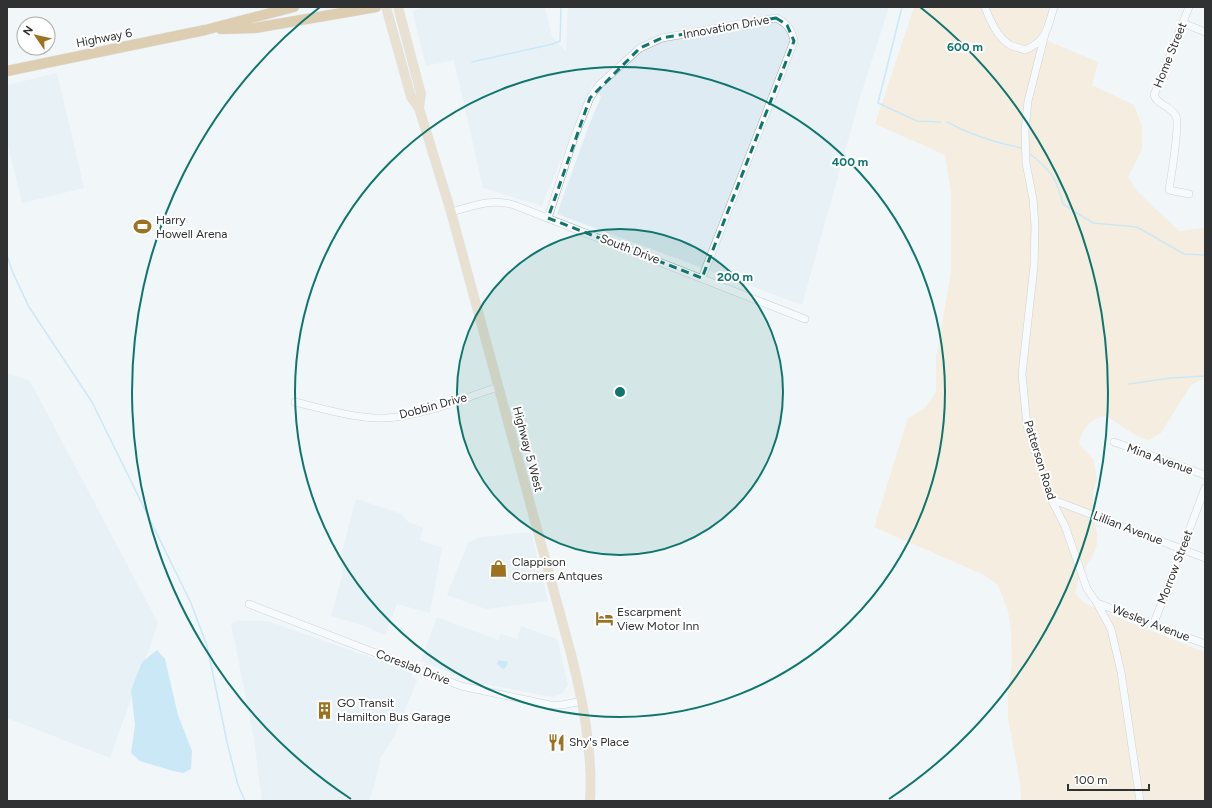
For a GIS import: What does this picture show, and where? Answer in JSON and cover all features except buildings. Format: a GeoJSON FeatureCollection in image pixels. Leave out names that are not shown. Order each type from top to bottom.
{"type":"FeatureCollection","features":[{"type":"Feature","properties":{"kind":"highway","name":"Highway 6"},"geometry":{"type":"LineString","coordinates":[[7,71],[206,30],[294,7]]}},
{"type":"Feature","properties":{"kind":"highway","name":"Highway 6"},"geometry":{"type":"LineString","coordinates":[[206,30],[255,28],[376,7]]}},
{"type":"Feature","properties":{"kind":"main road","name":"Highway 5 West"},"geometry":{"type":"LineString","coordinates":[[386,7],[411,98],[419,108],[451,212],[582,700],[591,777],[590,801]]}},
{"type":"Feature","properties":{"kind":"main road","name":"Highway 5 West"},"geometry":{"type":"LineString","coordinates":[[398,7],[421,94],[419,108]]}},
{"type":"Feature","properties":{"kind":"street"},"geometry":{"type":"LineString","coordinates":[[985,7],[988,16],[998,33],[1009,45],[1025,50],[1038,44],[1045,34]]}},
{"type":"Feature","properties":{"kind":"street","name":"Patterson Road"},"geometry":{"type":"LineString","coordinates":[[1054,7],[1045,34],[1028,101],[1025,131],[1026,163],[1033,200],[1035,226],[1034,266],[1022,374],[1027,426],[1051,499],[1065,526],[1087,589],[1097,603],[1111,629],[1121,672],[1140,801]]}},
{"type":"Feature","properties":{"kind":"street","name":"Home Street"},"geometry":{"type":"LineString","coordinates":[[1189,7],[1154,94],[1159,102],[1172,111],[1178,121],[1169,190],[1189,194]]}},
{"type":"Feature","properties":{"kind":"street","name":"Innovation Drive"},"geometry":{"type":"LineString","coordinates":[[548,218],[578,124],[590,98],[599,85],[640,48],[662,38],[776,18],[787,24],[791,30],[794,42],[702,278]]}},
{"type":"Feature","properties":{"kind":"street"},"geometry":{"type":"LineString","coordinates":[[1183,23],[1205,32]]}},
{"type":"Feature","properties":{"kind":"street","name":"South Drive"},"geometry":{"type":"LineString","coordinates":[[451,212],[487,202],[502,201],[805,319]]}},
{"type":"Feature","properties":{"kind":"street","name":"Dobbin Drive"},"geometry":{"type":"LineString","coordinates":[[295,402],[364,417],[386,418],[409,414],[498,387]]}},
{"type":"Feature","properties":{"kind":"street","name":"Mina Avenue"},"geometry":{"type":"LineString","coordinates":[[1114,442],[1205,475]]}},
{"type":"Feature","properties":{"kind":"street","name":"Morrow Street"},"geometry":{"type":"LineString","coordinates":[[1154,623],[1205,488]]}},
{"type":"Feature","properties":{"kind":"street","name":"Lillian Avenue"},"geometry":{"type":"LineString","coordinates":[[1051,499],[1205,558]]}},
{"type":"Feature","properties":{"kind":"street","name":"Wesley Avenue"},"geometry":{"type":"LineString","coordinates":[[1097,603],[1154,623],[1205,644]]}},
{"type":"Feature","properties":{"kind":"street","name":"Coreslab Drive"},"geometry":{"type":"LineString","coordinates":[[250,604],[461,686],[550,705],[582,700]]}},
{"type":"Feature","properties":{"kind":"highlighted area"},"geometry":{"type":"Polygon","coordinates":[[[776,18],[787,25],[794,41],[702,278],[548,218],[590,98],[640,48],[662,38],[776,18]]]}},
{"type":"Feature","properties":{"kind":"shaded area"},"geometry":{"type":"Polygon","coordinates":[[[427,7],[545,7],[552,37],[566,51],[568,7],[889,7],[861,94],[802,305],[557,214],[589,125],[601,97],[592,85],[542,206],[483,188],[454,60],[426,66],[413,14],[414,10],[427,7]]]}},
{"type":"Feature","properties":{"kind":"shaded area"},"geometry":{"type":"Polygon","coordinates":[[[914,7],[1053,7],[1046,40],[1098,62],[1092,85],[1134,105],[1142,126],[1142,149],[1128,177],[1137,191],[1179,231],[1205,228],[1205,378],[1191,385],[1161,433],[1148,440],[1137,436],[1106,416],[1095,419],[1085,429],[1079,444],[1093,459],[1097,479],[1093,493],[1093,512],[1097,533],[1097,545],[1092,557],[1079,578],[1075,593],[1085,603],[1104,612],[1205,652],[1205,801],[1021,801],[1020,783],[1008,718],[1008,689],[1012,664],[1011,632],[1008,611],[998,585],[984,575],[874,527],[908,418],[925,408],[936,392],[936,358],[951,273],[951,191],[945,155],[875,124],[914,7]]]}},
{"type":"Feature","properties":{"kind":"shaded area"},"geometry":{"type":"Polygon","coordinates":[[[57,73],[84,188],[22,203],[7,141],[7,85],[57,73]]]}},
{"type":"Feature","properties":{"kind":"shaded area"},"geometry":{"type":"Polygon","coordinates":[[[7,373],[30,381],[158,623],[110,758],[7,718],[7,373]]]}},
{"type":"Feature","properties":{"kind":"shaded area"},"geometry":{"type":"Polygon","coordinates":[[[356,499],[402,514],[408,522],[423,527],[420,540],[442,548],[430,613],[397,604],[385,635],[362,625],[331,616],[342,576],[341,556],[356,499]]]}},
{"type":"Feature","properties":{"kind":"shaded area"},"geometry":{"type":"Polygon","coordinates":[[[531,532],[548,601],[486,609],[447,595],[468,543],[481,537],[531,532]]]}},
{"type":"Feature","properties":{"kind":"shaded area"},"geometry":{"type":"Polygon","coordinates":[[[437,617],[498,640],[501,634],[517,639],[521,626],[557,639],[568,685],[563,693],[553,697],[473,682],[421,661],[437,617]]]}},
{"type":"Feature","properties":{"kind":"shaded area"},"geometry":{"type":"Polygon","coordinates":[[[237,621],[268,621],[409,671],[417,681],[394,737],[381,757],[369,801],[262,801],[254,739],[231,623],[237,621]]]}},
{"type":"Feature","properties":{"kind":"water"},"geometry":{"type":"Polygon","coordinates":[[[157,650],[165,659],[178,715],[192,751],[191,769],[183,773],[140,761],[131,753],[135,725],[131,690],[142,662],[157,650]]]}},
{"type":"Feature","properties":{"kind":"water"},"geometry":{"type":"Polygon","coordinates":[[[499,660],[508,662],[506,667],[503,669],[497,664],[499,660]]]}},
{"type":"Feature","properties":{"kind":"waterway"},"geometry":{"type":"LineString","coordinates":[[472,62],[553,44],[560,41],[561,7]]}},
{"type":"Feature","properties":{"kind":"waterway"},"geometry":{"type":"LineString","coordinates":[[902,7],[878,103],[917,121],[941,122]]}},
{"type":"Feature","properties":{"kind":"waterway"},"geometry":{"type":"LineString","coordinates":[[947,122],[984,138],[1022,148]]}},
{"type":"Feature","properties":{"kind":"waterway"},"geometry":{"type":"LineString","coordinates":[[1030,154],[1043,165],[1052,176],[1063,204],[1093,223],[1137,227],[1184,254],[1205,255]]}},
{"type":"Feature","properties":{"kind":"waterway"},"geometry":{"type":"LineString","coordinates":[[7,256],[13,273],[29,307],[92,402],[191,603],[207,646],[227,742],[238,785],[245,801]]}},
{"type":"Feature","properties":{"kind":"waterway"},"geometry":{"type":"LineString","coordinates":[[1129,384],[1170,378],[1205,376]]}},
{"type":"Feature","properties":{"kind":"place","name":"Harry Howell Arena"},"geometry":{"type":"Point","coordinates":[143,227]}},
{"type":"Feature","properties":{"kind":"place","name":"Clappison Corners Antques"},"geometry":{"type":"Point","coordinates":[499,569]}},
{"type":"Feature","properties":{"kind":"place","name":"Escarpment View Motor Inn"},"geometry":{"type":"Point","coordinates":[604,619]}},
{"type":"Feature","properties":{"kind":"place","name":"GO Transit Hamilton Bus Garage"},"geometry":{"type":"Point","coordinates":[324,710]}},
{"type":"Feature","properties":{"kind":"place","name":"Shy's Place"},"geometry":{"type":"Point","coordinates":[556,742]}}]}
